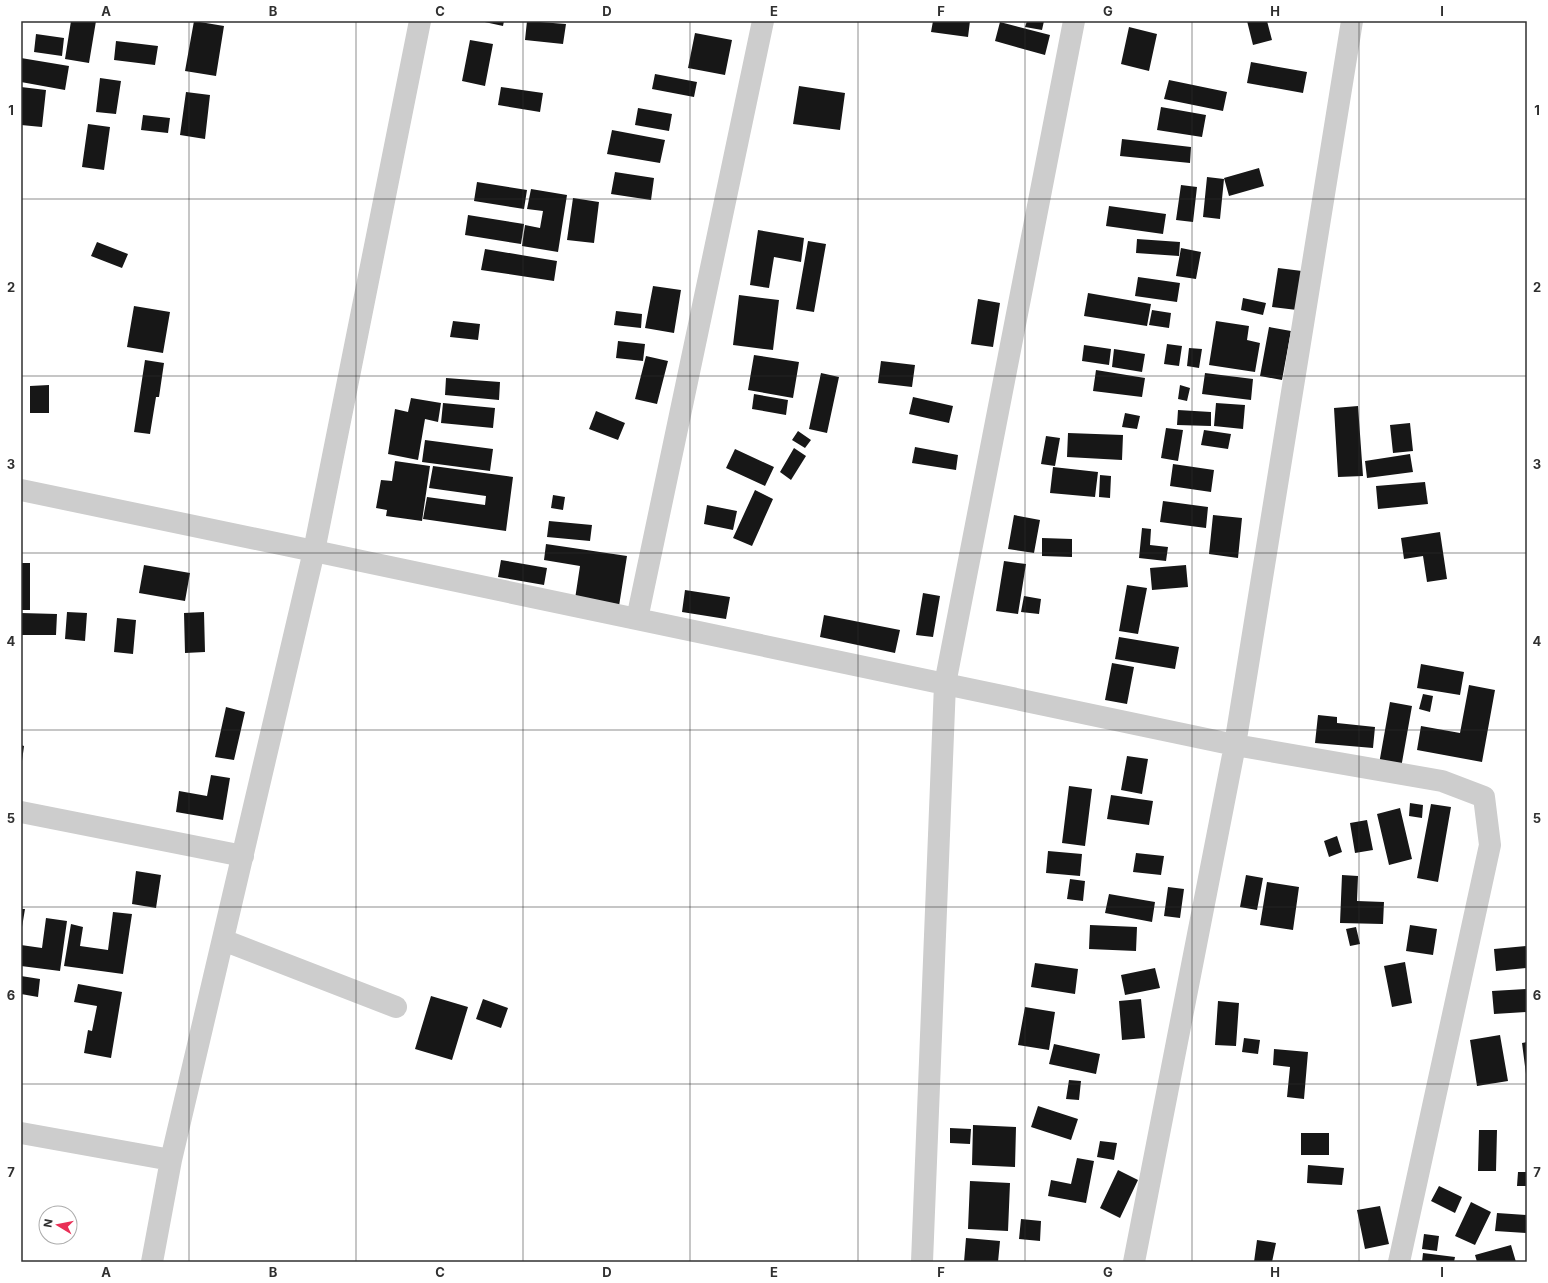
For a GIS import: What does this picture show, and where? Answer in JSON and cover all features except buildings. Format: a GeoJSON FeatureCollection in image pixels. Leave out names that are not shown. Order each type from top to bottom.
{"type":"FeatureCollection","features":[{"type":"Feature","properties":{"kind":"street"},"geometry":{"type":"LineString","coordinates":[[152,1262],[171,1160],[314,551],[420,21]]}},
{"type":"Feature","properties":{"kind":"street"},"geometry":{"type":"LineString","coordinates":[[637,619],[763,21]]}},
{"type":"Feature","properties":{"kind":"street"},"geometry":{"type":"LineString","coordinates":[[922,1262],[945,684],[1074,21]]}},
{"type":"Feature","properties":{"kind":"street"},"geometry":{"type":"LineString","coordinates":[[1134,1262],[1235,745],[1352,21]]}},
{"type":"Feature","properties":{"kind":"street"},"geometry":{"type":"LineString","coordinates":[[21,490],[1235,745],[1442,781],[1484,797],[1490,845],[1400,1262]]}},
{"type":"Feature","properties":{"kind":"street"},"geometry":{"type":"LineString","coordinates":[[21,812],[243,856]]}},
{"type":"Feature","properties":{"kind":"street"},"geometry":{"type":"LineString","coordinates":[[223,940],[396,1007]]}},
{"type":"Feature","properties":{"kind":"street"},"geometry":{"type":"LineString","coordinates":[[21,1133],[171,1160]]}}]}
